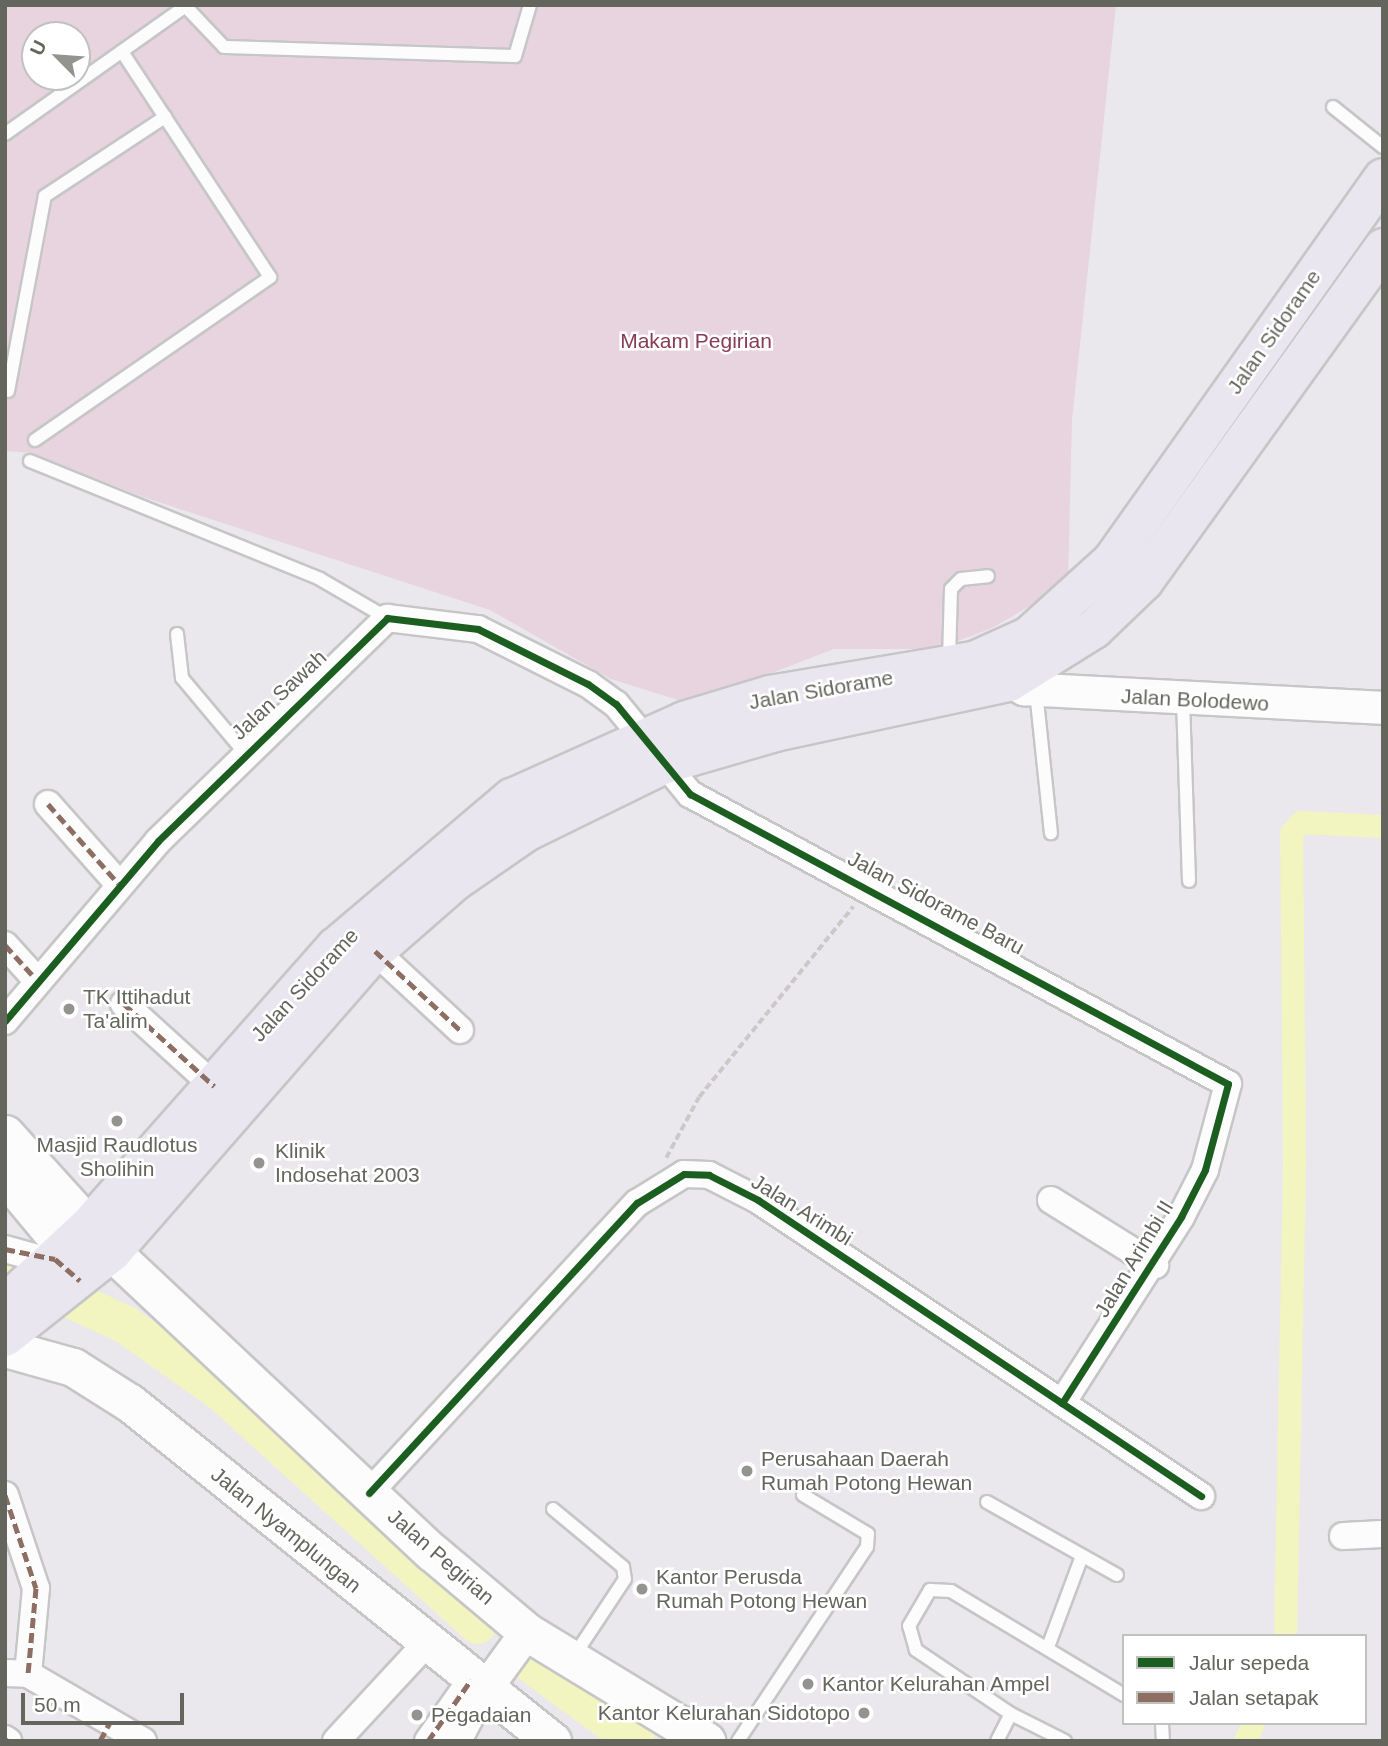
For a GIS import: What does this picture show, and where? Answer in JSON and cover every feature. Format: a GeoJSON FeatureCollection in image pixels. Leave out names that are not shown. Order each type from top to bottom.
{"type":"FeatureCollection","features":[{"type":"Feature","properties":{"kind":"highway","name":"Jalan Sidorame"},"geometry":{"type":"LineString","coordinates":[[987,678],[1112,561],[1383,178]]}},
{"type":"Feature","properties":{"kind":"highway","name":"Jalan Sidorame"},"geometry":{"type":"LineString","coordinates":[[62,1272],[214,1086],[336,947],[512,798],[656,749],[775,732],[987,678],[1094,629],[1144,581],[1383,248]]}},
{"type":"Feature","properties":{"kind":"highway","name":"Jalan Sidorame"},"geometry":{"type":"LineString","coordinates":[[62,1272],[375,951],[455,881],[656,749]]}},
{"type":"Feature","properties":{"kind":"highway"},"geometry":{"type":"LineString","coordinates":[[5,1337],[62,1272]]}},
{"type":"Feature","properties":{"kind":"main road"},"geometry":{"type":"LineString","coordinates":[[5,1134],[62,1272]]}},
{"type":"Feature","properties":{"kind":"main road"},"geometry":{"type":"LineString","coordinates":[[5,1176],[62,1272]]}},
{"type":"Feature","properties":{"kind":"main road","name":"Jalan Pegirian"},"geometry":{"type":"LineString","coordinates":[[62,1272],[369,1493],[527,1632],[706,1741]]}},
{"type":"Feature","properties":{"kind":"main road","name":"Jalan Nyamplungan"},"geometry":{"type":"LineString","coordinates":[[5,1348],[73,1367],[130,1403],[425,1645],[552,1741]]}},
{"type":"Feature","properties":{"kind":"street"},"geometry":{"type":"LineString","coordinates":[[387,618],[478,629],[588,684],[656,749]]}},
{"type":"Feature","properties":{"kind":"street","name":"Jalan Sawah"},"geometry":{"type":"LineString","coordinates":[[5,1021],[35,978],[118,883],[244,752],[387,618]]}},
{"type":"Feature","properties":{"kind":"street","name":"Jalan Bolodewo"},"geometry":{"type":"LineString","coordinates":[[987,678],[1183,700],[1383,708]]}},
{"type":"Feature","properties":{"kind":"street","name":"Jalan Sidorame Baru"},"geometry":{"type":"LineString","coordinates":[[656,749],[690,794],[870,886],[1228,1084]]}},
{"type":"Feature","properties":{"kind":"street"},"geometry":{"type":"LineString","coordinates":[[48,804],[118,883]]}},
{"type":"Feature","properties":{"kind":"street"},"geometry":{"type":"LineString","coordinates":[[5,945],[35,978]]}},
{"type":"Feature","properties":{"kind":"street"},"geometry":{"type":"LineString","coordinates":[[375,951],[460,1030]]}},
{"type":"Feature","properties":{"kind":"street"},"geometry":{"type":"LineString","coordinates":[[124,1004],[214,1086]]}},
{"type":"Feature","properties":{"kind":"street","name":"Jalan Arimbi II"},"geometry":{"type":"LineString","coordinates":[[1062,1403],[1155,1265],[1205,1170],[1228,1084]]}},
{"type":"Feature","properties":{"kind":"street","name":"Jalan Arimbi"},"geometry":{"type":"LineString","coordinates":[[369,1493],[637,1203],[684,1174],[709,1175],[758,1200],[1201,1496]]}},
{"type":"Feature","properties":{"kind":"street"},"geometry":{"type":"LineString","coordinates":[[1051,1200],[1155,1265]]}},
{"type":"Feature","properties":{"kind":"street"},"geometry":{"type":"LineString","coordinates":[[5,1249],[62,1272]]}},
{"type":"Feature","properties":{"kind":"street"},"geometry":{"type":"LineString","coordinates":[[5,1495],[36,1588],[17,1674],[105,1732],[144,1741]]}},
{"type":"Feature","properties":{"kind":"street"},"geometry":{"type":"LineString","coordinates":[[1343,1536],[1383,1534]]}},
{"type":"Feature","properties":{"kind":"street"},"geometry":{"type":"LineString","coordinates":[[428,1741],[527,1632]]}},
{"type":"Feature","properties":{"kind":"street"},"geometry":{"type":"LineString","coordinates":[[335,1741],[425,1645]]}},
{"type":"Feature","properties":{"kind":"street"},"geometry":{"type":"LineString","coordinates":[[458,1741],[477,1685]]}},
{"type":"Feature","properties":{"kind":"lane"},"geometry":{"type":"LineString","coordinates":[[5,134],[188,7],[224,47],[515,56],[530,5]]}},
{"type":"Feature","properties":{"kind":"lane"},"geometry":{"type":"LineString","coordinates":[[35,440],[270,277],[122,53]]}},
{"type":"Feature","properties":{"kind":"lane"},"geometry":{"type":"LineString","coordinates":[[1333,107],[1383,147]]}},
{"type":"Feature","properties":{"kind":"lane"},"geometry":{"type":"LineString","coordinates":[[8,391],[45,196],[165,117]]}},
{"type":"Feature","properties":{"kind":"lane"},"geometry":{"type":"LineString","coordinates":[[30,461],[320,579],[387,618]]}},
{"type":"Feature","properties":{"kind":"lane"},"geometry":{"type":"LineString","coordinates":[[988,576],[961,579],[948,596],[987,678],[1051,833]]}},
{"type":"Feature","properties":{"kind":"lane"},"geometry":{"type":"LineString","coordinates":[[177,634],[182,678],[244,752]]}},
{"type":"Feature","properties":{"kind":"lane"},"geometry":{"type":"LineString","coordinates":[[1183,700],[1189,881]]}},
{"type":"Feature","properties":{"kind":"lane"},"geometry":{"type":"LineString","coordinates":[[738,1741],[867,1547],[868,1534],[803,1495]]}},
{"type":"Feature","properties":{"kind":"lane"},"geometry":{"type":"LineString","coordinates":[[987,1502],[1117,1575]]}},
{"type":"Feature","properties":{"kind":"lane"},"geometry":{"type":"LineString","coordinates":[[553,1509],[623,1567],[625,1578],[571,1660]]}},
{"type":"Feature","properties":{"kind":"lane"},"geometry":{"type":"LineString","coordinates":[[1048,1647],[1083,1556]]}},
{"type":"Feature","properties":{"kind":"lane"},"geometry":{"type":"LineString","coordinates":[[1065,1741],[1041,1736],[915,1650],[909,1626],[921,1600],[930,1590],[951,1591],[1122,1694]]}},
{"type":"Feature","properties":{"kind":"lane"},"geometry":{"type":"LineString","coordinates":[[997,1741],[1011,1714]]}},
{"type":"Feature","properties":{"kind":"path"},"geometry":{"type":"LineString","coordinates":[[670,1144],[699,1097],[870,886]]}},
{"type":"Feature","properties":{"kind":"green space","name":"Makam Pegirian"},"geometry":{"type":"Polygon","coordinates":[[[5,5],[1116,5],[1072,420],[1068,584],[992,628],[937,649],[834,649],[691,704],[611,679],[490,610],[143,497],[32,453],[5,451],[5,5]]]}},
{"type":"Feature","properties":{"kind":"waterway"},"geometry":{"type":"LineString","coordinates":[[1285,1634],[1294,1162],[1291,833],[1301,822],[1383,826]]}},
{"type":"Feature","properties":{"kind":"waterway"},"geometry":{"type":"LineString","coordinates":[[5,1269],[126,1325],[222,1393],[478,1625]]}},
{"type":"Feature","properties":{"kind":"waterway"},"geometry":{"type":"LineString","coordinates":[[520,1656],[636,1741]]}},
{"type":"Feature","properties":{"kind":"waterway"},"geometry":{"type":"LineString","coordinates":[[1245,1741],[1252,1725]]}},
{"type":"Feature","properties":{"kind":"marked path"},"geometry":{"type":"LineString","coordinates":[[48,804],[118,883]]}},
{"type":"Feature","properties":{"kind":"marked path"},"geometry":{"type":"LineString","coordinates":[[5,945],[35,978]]}},
{"type":"Feature","properties":{"kind":"marked path"},"geometry":{"type":"LineString","coordinates":[[375,951],[460,1030]]}},
{"type":"Feature","properties":{"kind":"marked path"},"geometry":{"type":"LineString","coordinates":[[124,1004],[214,1086]]}},
{"type":"Feature","properties":{"kind":"marked path"},"geometry":{"type":"LineString","coordinates":[[5,1249],[55,1259],[80,1281]]}},
{"type":"Feature","properties":{"kind":"marked path"},"geometry":{"type":"LineString","coordinates":[[5,1495],[36,1588],[28,1674]]}},
{"type":"Feature","properties":{"kind":"marked path"},"geometry":{"type":"LineString","coordinates":[[428,1741],[471,1680]]}},
{"type":"Feature","properties":{"kind":"marked path"},"geometry":{"type":"LineString","coordinates":[[100,1741],[110,1722]]}},
{"type":"Feature","properties":{"kind":"cycle path"},"geometry":{"type":"LineString","coordinates":[[5,1021],[158,841],[387,618],[478,629],[588,684],[616,704],[690,794],[1228,1084],[1205,1170],[1181,1217],[1062,1403]]}},
{"type":"Feature","properties":{"kind":"cycle path"},"geometry":{"type":"LineString","coordinates":[[369,1493],[637,1203],[684,1174],[709,1175],[758,1200],[1201,1496]]}},
{"type":"Feature","properties":{"kind":"place","name":"TK Ittihadut Ta'alim"},"geometry":{"type":"Point","coordinates":[69,1009]}},
{"type":"Feature","properties":{"kind":"place","name":"Masjid Raudlotus Sholihin"},"geometry":{"type":"Point","coordinates":[117,1121]}},
{"type":"Feature","properties":{"kind":"place","name":"Klinik Indosehat 2003"},"geometry":{"type":"Point","coordinates":[259,1163]}},
{"type":"Feature","properties":{"kind":"place","name":"Perusahaan Daerah Rumah Potong Hewan"},"geometry":{"type":"Point","coordinates":[747,1471]}},
{"type":"Feature","properties":{"kind":"place","name":"Kantor Perusda Rumah Potong Hewan"},"geometry":{"type":"Point","coordinates":[642,1589]}},
{"type":"Feature","properties":{"kind":"place","name":"Kantor Kelurahan Ampel"},"geometry":{"type":"Point","coordinates":[808,1684]}},
{"type":"Feature","properties":{"kind":"place","name":"Kantor Kelurahan Sidotopo"},"geometry":{"type":"Point","coordinates":[864,1713]}},
{"type":"Feature","properties":{"kind":"place","name":"Pegadaian"},"geometry":{"type":"Point","coordinates":[417,1715]}}]}
